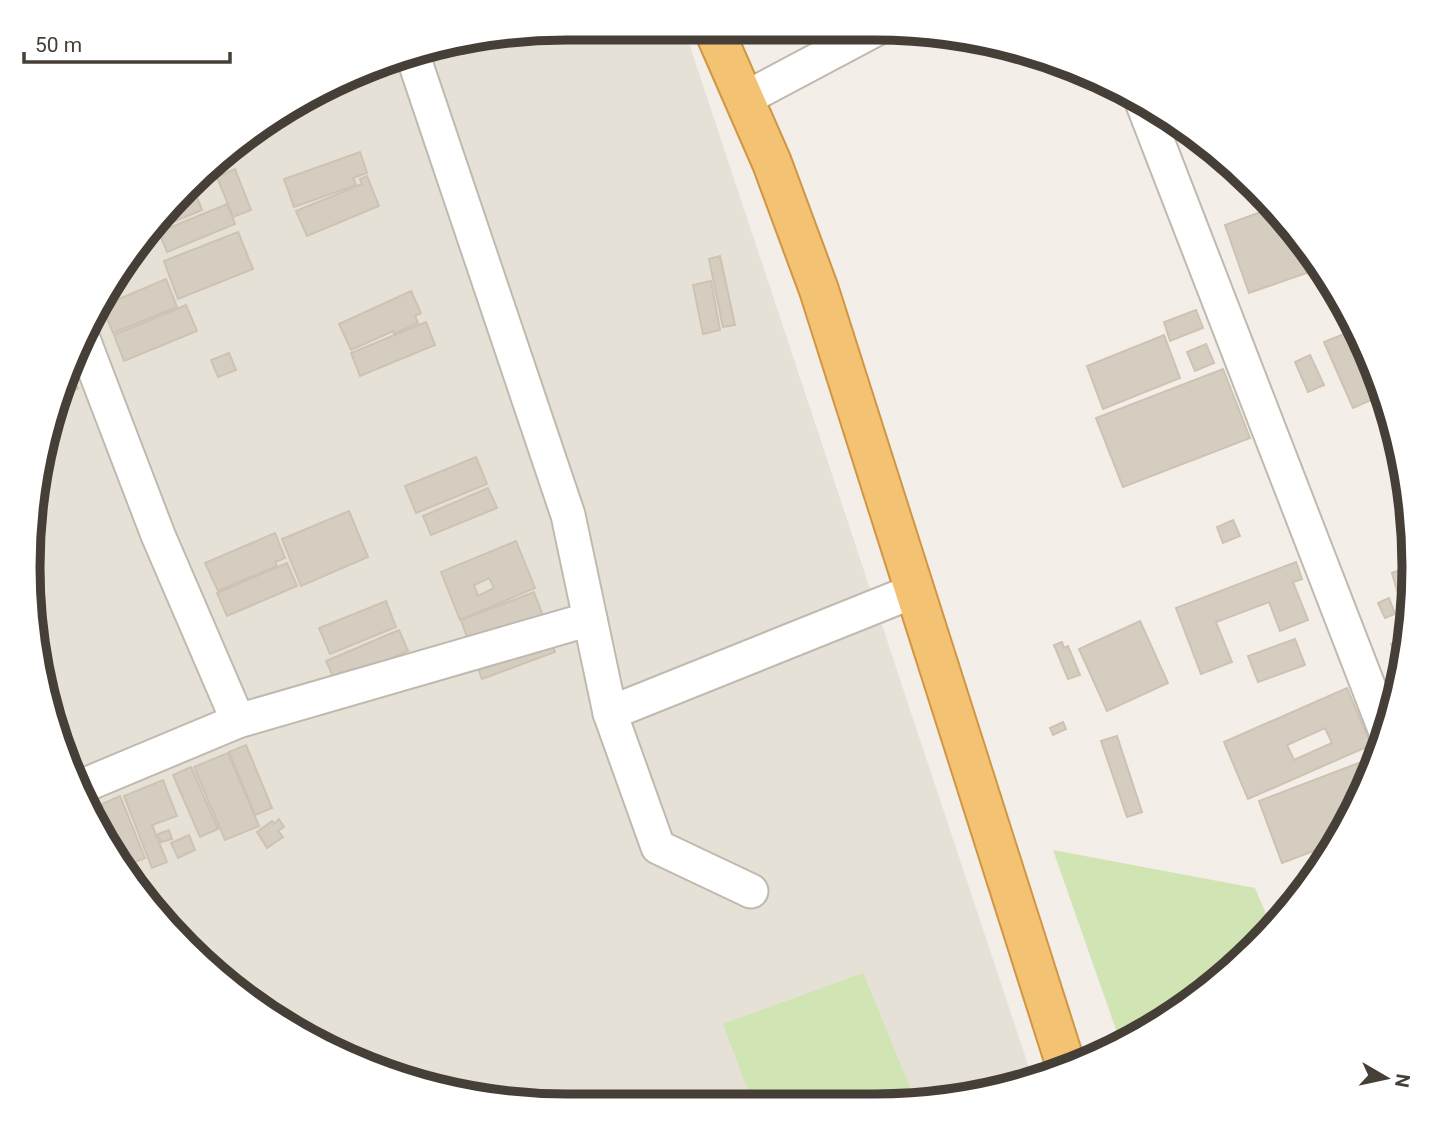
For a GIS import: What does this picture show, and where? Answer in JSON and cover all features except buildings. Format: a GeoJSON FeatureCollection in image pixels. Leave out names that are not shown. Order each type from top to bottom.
{"type":"FeatureCollection","features":[{"type":"Feature","properties":{"kind":"highway"},"geometry":{"type":"LineString","coordinates":[[718,40],[772,163],[819,290],[1064,1059]]}},
{"type":"Feature","properties":{"kind":"street"},"geometry":{"type":"LineString","coordinates":[[744,99],[855,40]]}},
{"type":"Feature","properties":{"kind":"street"},"geometry":{"type":"LineString","coordinates":[[415,63],[568,515],[610,713],[658,847],[751,891]]}},
{"type":"Feature","properties":{"kind":"street"},"geometry":{"type":"LineString","coordinates":[[1149,118],[1380,716]]}},
{"type":"Feature","properties":{"kind":"street"},"geometry":{"type":"LineString","coordinates":[[87,350],[158,535],[238,721]]}},
{"type":"Feature","properties":{"kind":"street"},"geometry":{"type":"LineString","coordinates":[[610,713],[914,591]]}},
{"type":"Feature","properties":{"kind":"street"},"geometry":{"type":"LineString","coordinates":[[87,784],[238,721],[590,619]]}},
{"type":"Feature","properties":{"kind":"shaded area"},"geometry":{"type":"Polygon","coordinates":[[[688,40],[1030,1070],[978,1084],[909,1093],[567,1094],[533,1093],[464,1084],[398,1066],[334,1039],[274,1005],[246,985],[195,939],[149,888],[129,860],[95,800],[68,736],[50,670],[41,601],[41,533],[50,464],[68,398],[95,334],[129,274],[171,220],[220,171],[274,129],[334,95],[398,68],[464,50],[533,41],[688,40]]]}},
{"type":"Feature","properties":{"kind":"green space"},"geometry":{"type":"Polygon","coordinates":[[[1053,850],[1255,888],[1268,918],[1196,985],[1168,1005],[1117,1034],[1053,850]]]}},
{"type":"Feature","properties":{"kind":"green space"},"geometry":{"type":"Polygon","coordinates":[[[863,973],[912,1093],[749,1094],[723,1024],[863,973]]]}}]}
